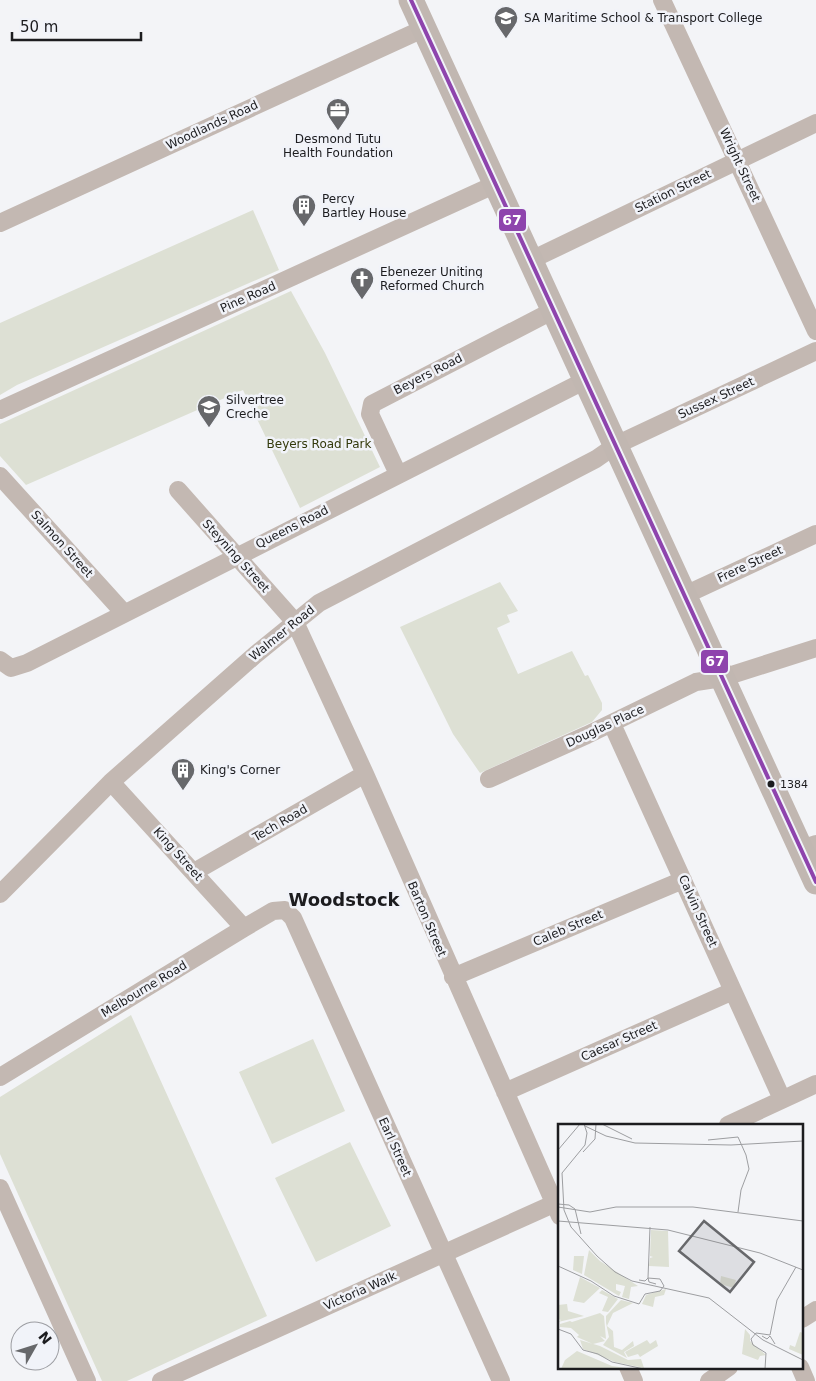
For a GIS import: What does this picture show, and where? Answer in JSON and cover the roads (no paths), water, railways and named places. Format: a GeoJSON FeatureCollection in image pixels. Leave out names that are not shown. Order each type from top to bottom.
{"type":"FeatureCollection","features":[{"type":"Feature","properties":{"kind":"main road"},"geometry":{"type":"LineString","coordinates":[[411,0],[722,678],[808,846],[816,882]]}},
{"type":"Feature","properties":{"kind":"street","name":"Wright Street"},"geometry":{"type":"LineString","coordinates":[[662,0],[816,331]]}},
{"type":"Feature","properties":{"kind":"street","name":"Woodlands Road"},"geometry":{"type":"LineString","coordinates":[[0,223],[424,28]]}},
{"type":"Feature","properties":{"kind":"street","name":"Station Street"},"geometry":{"type":"LineString","coordinates":[[531,260],[816,123]]}},
{"type":"Feature","properties":{"kind":"street","name":"Pine Road"},"geometry":{"type":"LineString","coordinates":[[0,410],[496,184]]}},
{"type":"Feature","properties":{"kind":"street","name":"Beyers Road"},"geometry":{"type":"LineString","coordinates":[[398,474],[370,414],[372,404],[554,310]]}},
{"type":"Feature","properties":{"kind":"street","name":"Sussex Street"},"geometry":{"type":"LineString","coordinates":[[616,445],[816,351]]}},
{"type":"Feature","properties":{"kind":"street","name":"Queens Road"},"geometry":{"type":"LineString","coordinates":[[0,660],[11,668],[16,668],[236,555],[586,380]]}},
{"type":"Feature","properties":{"kind":"street","name":"Walmer Road"},"geometry":{"type":"LineString","coordinates":[[0,894],[111,782],[295,622],[319,604],[596,458],[616,445]]}},
{"type":"Feature","properties":{"kind":"street","name":"Salmon Street"},"geometry":{"type":"LineString","coordinates":[[0,476],[124,613]]}},
{"type":"Feature","properties":{"kind":"street","name":"Steyning Street"},"geometry":{"type":"LineString","coordinates":[[178,490],[295,622]]}},
{"type":"Feature","properties":{"kind":"street","name":"Frere Street"},"geometry":{"type":"LineString","coordinates":[[685,595],[816,534]]}},
{"type":"Feature","properties":{"kind":"street","name":"Barton Street"},"geometry":{"type":"LineString","coordinates":[[295,622],[365,774],[453,977],[558,1207]]}},
{"type":"Feature","properties":{"kind":"street","name":"Douglas Place"},"geometry":{"type":"LineString","coordinates":[[489,779],[612,724],[696,682],[722,678],[816,648]]}},
{"type":"Feature","properties":{"kind":"street","name":"Calvin Street"},"geometry":{"type":"LineString","coordinates":[[612,724],[782,1099]]}},
{"type":"Feature","properties":{"kind":"street","name":"Tech Road"},"geometry":{"type":"LineString","coordinates":[[194,872],[365,774]]}},
{"type":"Feature","properties":{"kind":"street","name":"King Street"},"geometry":{"type":"LineString","coordinates":[[111,782],[244,928]]}},
{"type":"Feature","properties":{"kind":"street","name":"Caleb Street"},"geometry":{"type":"LineString","coordinates":[[453,977],[683,880]]}},
{"type":"Feature","properties":{"kind":"street","name":"Melbourne Road"},"geometry":{"type":"LineString","coordinates":[[0,1077],[273,911],[280,909],[290,913]]}},
{"type":"Feature","properties":{"kind":"street","name":"Earl Street"},"geometry":{"type":"LineString","coordinates":[[290,913],[501,1381]]}},
{"type":"Feature","properties":{"kind":"street","name":"Caesar Street"},"geometry":{"type":"LineString","coordinates":[[505,1092],[734,991]]}},
{"type":"Feature","properties":{"kind":"street"},"geometry":{"type":"LineString","coordinates":[[730,1124],[816,1084]]}},
{"type":"Feature","properties":{"kind":"street"},"geometry":{"type":"LineString","coordinates":[[0,1188],[86,1381]]}},
{"type":"Feature","properties":{"kind":"street","name":"Victoria Walk"},"geometry":{"type":"LineString","coordinates":[[161,1381],[444,1254],[558,1207]]}},
{"type":"Feature","properties":{"kind":"street"},"geometry":{"type":"LineString","coordinates":[[804,1318],[816,1310]]}},
{"type":"Feature","properties":{"kind":"street"},"geometry":{"type":"LineString","coordinates":[[628,1368],[634,1381]]}},
{"type":"Feature","properties":{"kind":"street"},"geometry":{"type":"LineString","coordinates":[[709,1381],[728,1368]]}},
{"type":"Feature","properties":{"kind":"street"},"geometry":{"type":"LineString","coordinates":[[800,1368],[806,1381]]}},
{"type":"Feature","properties":{"kind":"place","name":"SA Maritime School & Transport College"},"geometry":{"type":"Point","coordinates":[506,39]}},
{"type":"Feature","properties":{"kind":"place","name":"Desmond Tutu Health Foundation"},"geometry":{"type":"Point","coordinates":[338,131]}},
{"type":"Feature","properties":{"kind":"place","name":"Percy Bartley House"},"geometry":{"type":"Point","coordinates":[304,227]}},
{"type":"Feature","properties":{"kind":"place","name":"Ebenezer Uniting Reformed Church"},"geometry":{"type":"Point","coordinates":[362,300]}},
{"type":"Feature","properties":{"kind":"place","name":"Silvertree Creche"},"geometry":{"type":"Point","coordinates":[209,428]}},
{"type":"Feature","properties":{"kind":"place","name":"1384"},"geometry":{"type":"Point","coordinates":[771,784]}},
{"type":"Feature","properties":{"kind":"place","name":"King's Corner"},"geometry":{"type":"Point","coordinates":[183,791]}},
{"type":"Feature","properties":{"kind":"district","name":"Woodstock"},"geometry":{"type":"Point","coordinates":[344,900]}},
{"type":"Feature","properties":{"kind":"park label","name":"Beyers Road Park"},"geometry":{"type":"Point","coordinates":[319,444]}}]}
